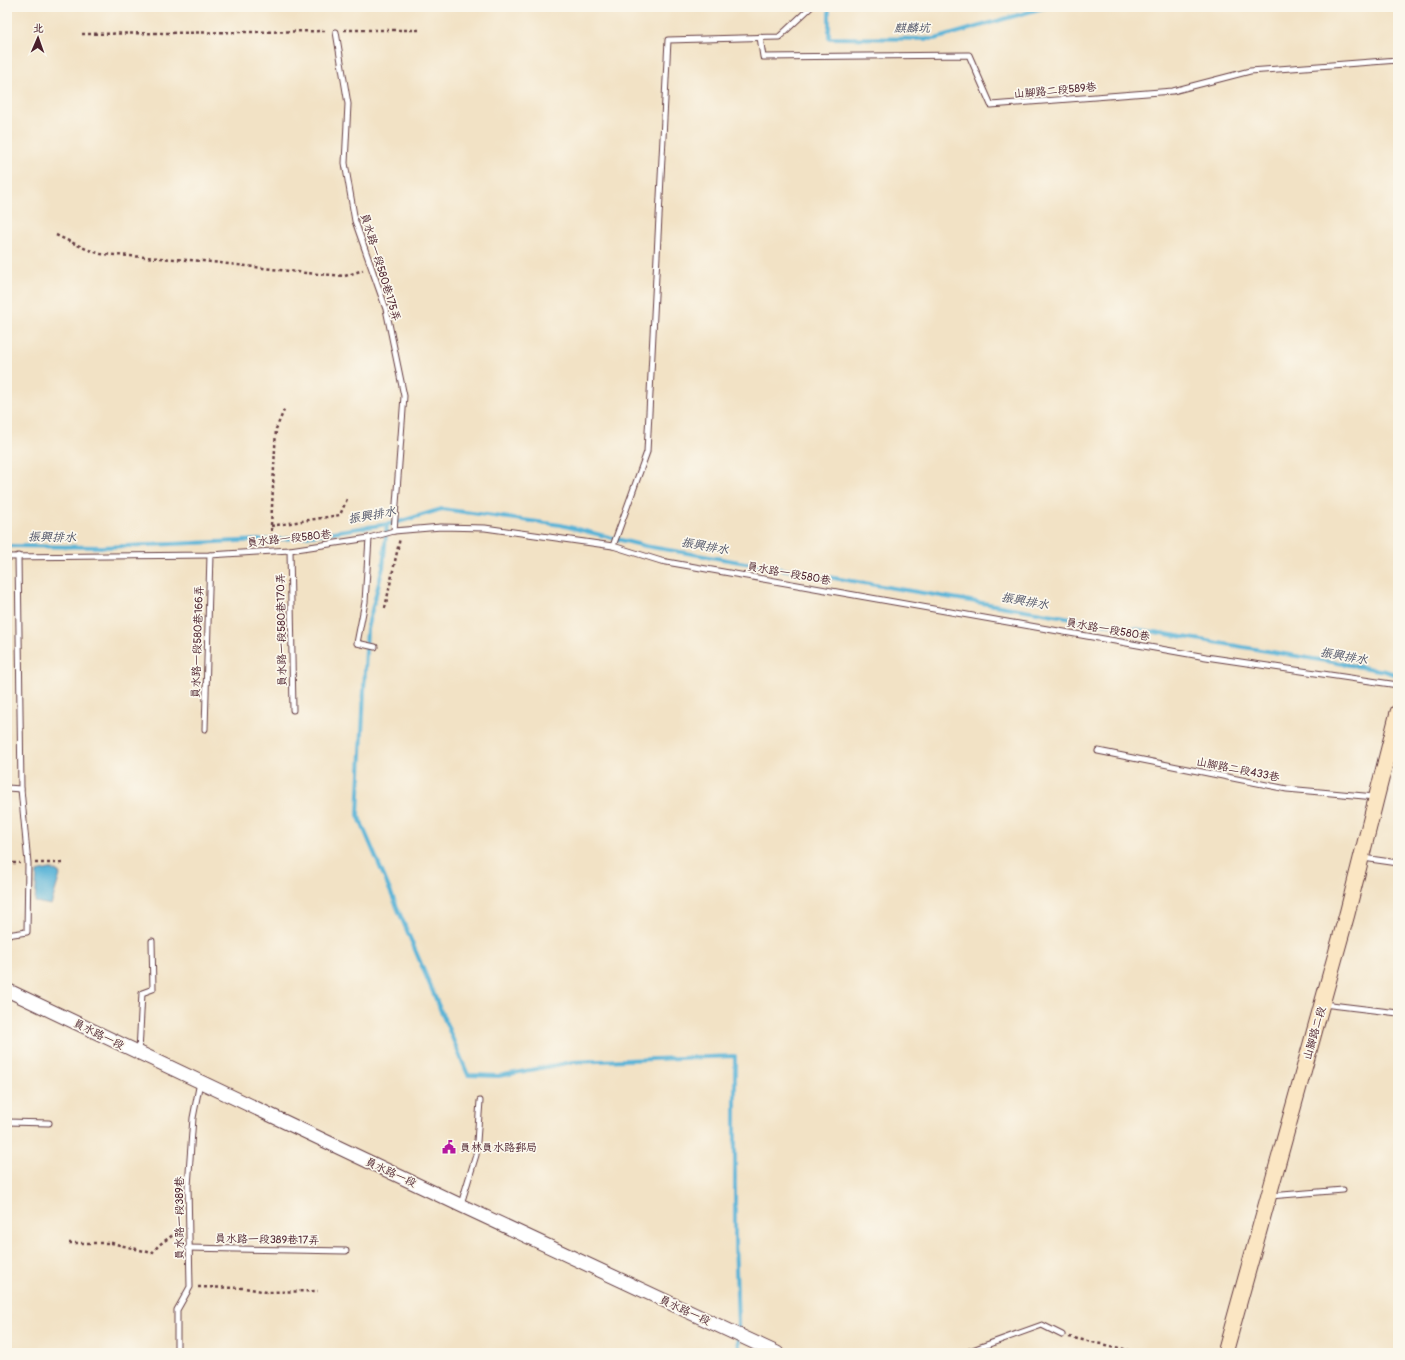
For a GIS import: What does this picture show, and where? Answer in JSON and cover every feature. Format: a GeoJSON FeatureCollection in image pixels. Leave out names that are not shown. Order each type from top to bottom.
{"type":"FeatureCollection","features":[{"type":"Feature","properties":{"kind":"main road","name":"山腳路二段"},"geometry":{"type":"LineString","coordinates":[[1225,1353],[1322,1004],[1398,712]]}},
{"type":"Feature","properties":{"kind":"street","name":"員水路一段"},"geometry":{"type":"LineString","coordinates":[[7,990],[460,1205],[777,1353]]}},
{"type":"Feature","properties":{"kind":"lane"},"geometry":{"type":"LineString","coordinates":[[613,546],[647,452],[668,40],[779,37],[811,7]]}},
{"type":"Feature","properties":{"kind":"lane","name":"員水路一段580巷175弄"},"geometry":{"type":"LineString","coordinates":[[336,32],[348,104],[345,163],[355,221],[386,309],[404,396],[394,531]]}},
{"type":"Feature","properties":{"kind":"lane","name":"山腳路二段589巷"},"geometry":{"type":"LineString","coordinates":[[760,37],[763,57],[969,55],[991,105],[1173,91],[1250,71],[1398,60]]}},
{"type":"Feature","properties":{"kind":"lane","name":"員水路一段580巷"},"geometry":{"type":"LineString","coordinates":[[7,557],[210,555],[290,550],[369,538],[394,531],[441,528],[485,528],[613,546],[661,561],[1206,657],[1398,684]]}},
{"type":"Feature","properties":{"kind":"lane"},"geometry":{"type":"LineString","coordinates":[[369,538],[365,602],[357,644],[375,647]]}},
{"type":"Feature","properties":{"kind":"lane","name":"員水路一段580巷170弄"},"geometry":{"type":"LineString","coordinates":[[290,550],[293,710]]}},
{"type":"Feature","properties":{"kind":"lane","name":"員水路一段580巷166弄"},"geometry":{"type":"LineString","coordinates":[[205,729],[210,555]]}},
{"type":"Feature","properties":{"kind":"lane"},"geometry":{"type":"LineString","coordinates":[[7,936],[27,932],[28,863],[21,789],[18,556]]}},
{"type":"Feature","properties":{"kind":"lane","name":"山腳路二段433巷"},"geometry":{"type":"LineString","coordinates":[[1098,751],[1287,789],[1375,797]]}},
{"type":"Feature","properties":{"kind":"lane"},"geometry":{"type":"LineString","coordinates":[[7,788],[21,789]]}},
{"type":"Feature","properties":{"kind":"lane"},"geometry":{"type":"LineString","coordinates":[[1361,858],[1398,863]]}},
{"type":"Feature","properties":{"kind":"lane"},"geometry":{"type":"LineString","coordinates":[[139,1053],[142,993],[153,989],[152,941]]}},
{"type":"Feature","properties":{"kind":"lane"},"geometry":{"type":"LineString","coordinates":[[1322,1004],[1398,1013]]}},
{"type":"Feature","properties":{"kind":"lane","name":"員水路一段389巷"},"geometry":{"type":"LineString","coordinates":[[190,1287],[188,1248],[188,1186],[194,1118],[200,1082]]}},
{"type":"Feature","properties":{"kind":"lane"},"geometry":{"type":"LineString","coordinates":[[460,1205],[476,1155],[480,1101]]}},
{"type":"Feature","properties":{"kind":"lane"},"geometry":{"type":"LineString","coordinates":[[7,1122],[49,1123]]}},
{"type":"Feature","properties":{"kind":"lane"},"geometry":{"type":"LineString","coordinates":[[1268,1196],[1343,1190]]}},
{"type":"Feature","properties":{"kind":"lane","name":"員水路一段389巷17弄"},"geometry":{"type":"LineString","coordinates":[[188,1248],[346,1251]]}},
{"type":"Feature","properties":{"kind":"lane"},"geometry":{"type":"LineString","coordinates":[[177,1353],[178,1310],[190,1287]]}},
{"type":"Feature","properties":{"kind":"lane"},"geometry":{"type":"LineString","coordinates":[[964,1353],[1042,1326],[1062,1335]]}},
{"type":"Feature","properties":{"kind":"path"},"geometry":{"type":"LineString","coordinates":[[82,34],[420,30]]}},
{"type":"Feature","properties":{"kind":"path"},"geometry":{"type":"LineString","coordinates":[[56,235],[101,254],[203,261],[345,276],[371,267]]}},
{"type":"Feature","properties":{"kind":"path"},"geometry":{"type":"LineString","coordinates":[[272,551],[271,526],[276,429],[285,408]]}},
{"type":"Feature","properties":{"kind":"path"},"geometry":{"type":"LineString","coordinates":[[271,526],[340,515],[347,498]]}},
{"type":"Feature","properties":{"kind":"path"},"geometry":{"type":"LineString","coordinates":[[385,608],[401,531]]}},
{"type":"Feature","properties":{"kind":"path"},"geometry":{"type":"LineString","coordinates":[[7,863],[63,863]]}},
{"type":"Feature","properties":{"kind":"path"},"geometry":{"type":"LineString","coordinates":[[69,1243],[112,1243],[152,1253],[159,1245],[188,1224]]}},
{"type":"Feature","properties":{"kind":"path"},"geometry":{"type":"LineString","coordinates":[[190,1287],[245,1288],[267,1292],[318,1291]]}},
{"type":"Feature","properties":{"kind":"path"},"geometry":{"type":"LineString","coordinates":[[1062,1335],[1142,1353]]}},
{"type":"Feature","properties":{"kind":"water"},"geometry":{"type":"Polygon","coordinates":[[[50,869],[57,871],[60,875],[51,905],[35,902],[37,872],[50,869]]]}},
{"type":"Feature","properties":{"kind":"waterway","name":"麒麟坑"},"geometry":{"type":"LineString","coordinates":[[829,7],[829,38],[935,39],[1046,7]]}},
{"type":"Feature","properties":{"kind":"waterway","name":"振興排水"},"geometry":{"type":"LineString","coordinates":[[7,546],[103,547],[284,539],[395,523],[442,509],[561,525],[645,546],[1385,671],[1398,675]]}},
{"type":"Feature","properties":{"kind":"waterway"},"geometry":{"type":"LineString","coordinates":[[387,524],[383,567],[367,629],[358,815],[468,1075],[499,1076],[572,1062],[735,1056],[735,1240],[739,1353]]}},
{"type":"Feature","properties":{"kind":"place","name":"員林員水路郵局"},"geometry":{"type":"Point","coordinates":[449,1147]}}]}
